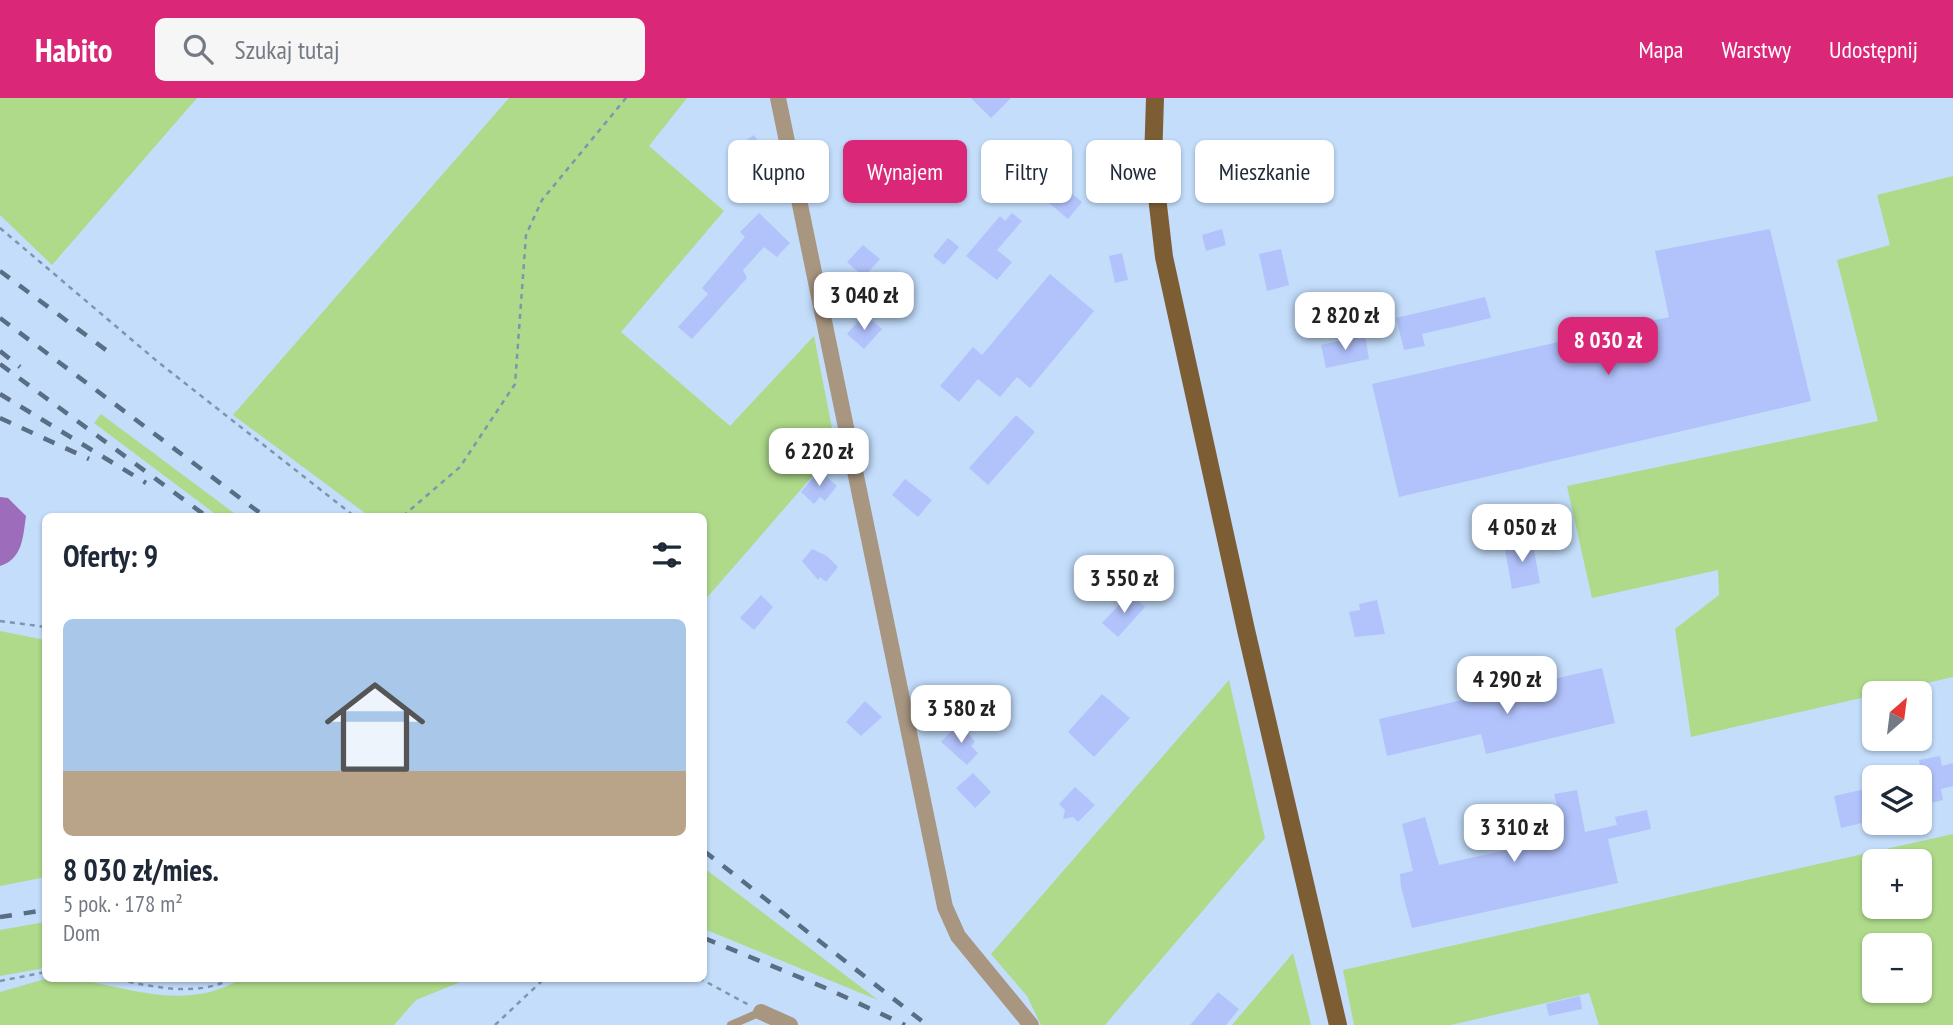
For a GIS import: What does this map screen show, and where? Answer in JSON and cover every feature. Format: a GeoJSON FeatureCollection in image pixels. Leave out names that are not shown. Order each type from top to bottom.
{"type":"FeatureCollection","features":[{"type":"Feature","properties":{"kind":"main road"},"geometry":{"type":"LineString","coordinates":[[1155,98],[1153,162],[1164,257],[1338,1025]]}},
{"type":"Feature","properties":{"kind":"street"},"geometry":{"type":"LineString","coordinates":[[778,98],[945,907],[958,936],[1031,1025]]}},
{"type":"Feature","properties":{"kind":"street"},"geometry":{"type":"LineString","coordinates":[[761,1012],[790,1025]]}},
{"type":"Feature","properties":{"kind":"lane"},"geometry":{"type":"LineString","coordinates":[[732,1025],[761,1012]]}},
{"type":"Feature","properties":{"kind":"path"},"geometry":{"type":"LineString","coordinates":[[406,513],[460,467],[515,384],[526,235],[542,200],[626,98]]}},
{"type":"Feature","properties":{"kind":"path"},"geometry":{"type":"LineString","coordinates":[[0,228],[158,362],[350,513]]}},
{"type":"Feature","properties":{"kind":"path"},"geometry":{"type":"LineString","coordinates":[[0,621],[42,626]]}},
{"type":"Feature","properties":{"kind":"path"},"geometry":{"type":"LineString","coordinates":[[0,981],[42,973]]}},
{"type":"Feature","properties":{"kind":"path"},"geometry":{"type":"LineString","coordinates":[[129,982],[163,989],[198,987],[217,982]]}},
{"type":"Feature","properties":{"kind":"path"},"geometry":{"type":"LineString","coordinates":[[495,1025],[541,982]]}},
{"type":"Feature","properties":{"kind":"path"},"geometry":{"type":"LineString","coordinates":[[706,982],[761,1012]]}},
{"type":"Feature","properties":{"kind":"green space"},"geometry":{"type":"Polygon","coordinates":[[[0,98],[197,98],[52,265],[0,215],[0,98]]]}},
{"type":"Feature","properties":{"kind":"green space"},"geometry":{"type":"Polygon","coordinates":[[[509,98],[687,98],[649,146],[724,211],[621,332],[730,426],[814,336],[836,449],[707,598],[707,513],[365,513],[233,415],[509,98]]]}},
{"type":"Feature","properties":{"kind":"green space"},"geometry":{"type":"Polygon","coordinates":[[[1953,176],[1953,677],[1932,682],[1862,681],[1862,698],[1691,737],[1675,629],[1719,595],[1718,570],[1592,598],[1567,486],[1878,421],[1837,260],[1890,245],[1877,195],[1953,176]]]}},
{"type":"Feature","properties":{"kind":"green space"},"geometry":{"type":"Polygon","coordinates":[[[101,414],[234,513],[214,513],[94,423],[101,414]]]}},
{"type":"Feature","properties":{"kind":"green space"},"geometry":{"type":"Polygon","coordinates":[[[0,631],[42,639],[42,878],[0,886],[0,631]]]}},
{"type":"Feature","properties":{"kind":"green space"},"geometry":{"type":"Polygon","coordinates":[[[1229,680],[1265,838],[1105,1025],[1041,1025],[1027,996],[991,954],[1229,680]]]}},
{"type":"Feature","properties":{"kind":"green space"},"geometry":{"type":"Polygon","coordinates":[[[1953,834],[1953,1025],[1599,1025],[1589,993],[1451,1025],[1354,1025],[1343,970],[1862,854],[1862,919],[1932,919],[1932,849],[1886,849],[1953,834]]]}},
{"type":"Feature","properties":{"kind":"green space"},"geometry":{"type":"Polygon","coordinates":[[[707,870],[878,1000],[707,930],[707,870]]]}},
{"type":"Feature","properties":{"kind":"green space"},"geometry":{"type":"Polygon","coordinates":[[[42,923],[42,969],[0,976],[0,930],[42,923]]]}},
{"type":"Feature","properties":{"kind":"green space"},"geometry":{"type":"Polygon","coordinates":[[[1293,953],[1311,1025],[1232,1025],[1293,953]]]}},
{"type":"Feature","properties":{"kind":"green space"},"geometry":{"type":"Polygon","coordinates":[[[42,980],[86,982],[170,996],[194,995],[234,982],[460,982],[416,1000],[394,1025],[0,1025],[0,992],[42,980]]]}},
{"type":"Feature","properties":{"kind":"shaded area"},"geometry":{"type":"Polygon","coordinates":[[[0,497],[8,498],[26,516],[18,552],[8,563],[0,566],[0,497]]]}},
{"type":"Feature","properties":{"kind":"building"},"geometry":{"type":"Polygon","coordinates":[[[971,98],[1011,98],[991,118],[971,98]]]}},
{"type":"Feature","properties":{"kind":"building"},"geometry":{"type":"Polygon","coordinates":[[[1072,194],[1082,202],[1068,219],[1049,203],[1072,203],[1072,194]]]}},
{"type":"Feature","properties":{"kind":"building"},"geometry":{"type":"Polygon","coordinates":[[[759,213],[790,243],[777,257],[764,247],[743,270],[747,278],[692,339],[678,327],[708,294],[702,288],[745,237],[740,232],[759,213]]]}},
{"type":"Feature","properties":{"kind":"building"},"geometry":{"type":"Polygon","coordinates":[[[1012,213],[1022,221],[997,250],[1012,262],[997,280],[966,256],[1000,216],[1005,221],[1012,213]]]}},
{"type":"Feature","properties":{"kind":"building"},"geometry":{"type":"Polygon","coordinates":[[[1222,229],[1226,245],[1206,251],[1202,235],[1222,229]]]}},
{"type":"Feature","properties":{"kind":"building"},"geometry":{"type":"Polygon","coordinates":[[[1770,229],[1811,401],[1399,497],[1372,384],[1669,317],[1655,251],[1770,229]]]}},
{"type":"Feature","properties":{"kind":"building"},"geometry":{"type":"Polygon","coordinates":[[[948,238],[959,247],[944,265],[933,256],[948,238]]]}},
{"type":"Feature","properties":{"kind":"building"},"geometry":{"type":"Polygon","coordinates":[[[863,245],[880,259],[864,277],[847,262],[863,245]]]}},
{"type":"Feature","properties":{"kind":"building"},"geometry":{"type":"Polygon","coordinates":[[[1281,249],[1289,285],[1267,291],[1259,254],[1281,249]]]}},
{"type":"Feature","properties":{"kind":"building"},"geometry":{"type":"Polygon","coordinates":[[[1122,253],[1128,280],[1115,283],[1109,256],[1122,253]]]}},
{"type":"Feature","properties":{"kind":"building"},"geometry":{"type":"Polygon","coordinates":[[[1050,274],[1094,311],[1030,388],[1017,377],[1000,397],[978,379],[959,402],[940,386],[973,347],[982,355],[1050,274]]]}},
{"type":"Feature","properties":{"kind":"building"},"geometry":{"type":"Polygon","coordinates":[[[1485,297],[1491,318],[1422,334],[1425,346],[1404,350],[1396,318],[1485,297]]]}},
{"type":"Feature","properties":{"kind":"building"},"geometry":{"type":"Polygon","coordinates":[[[869,318],[882,329],[864,349],[847,334],[860,319],[865,323],[869,318]]]}},
{"type":"Feature","properties":{"kind":"building"},"geometry":{"type":"Polygon","coordinates":[[[1365,335],[1369,359],[1326,368],[1321,345],[1365,335]]]}},
{"type":"Feature","properties":{"kind":"building"},"geometry":{"type":"Polygon","coordinates":[[[1016,415],[1035,432],[988,485],[969,468],[1016,415]]]}},
{"type":"Feature","properties":{"kind":"building"},"geometry":{"type":"Polygon","coordinates":[[[819,470],[837,486],[825,501],[820,497],[814,504],[801,492],[819,470]]]}},
{"type":"Feature","properties":{"kind":"building"},"geometry":{"type":"Polygon","coordinates":[[[905,479],[932,500],[918,517],[892,495],[905,479]]]}},
{"type":"Feature","properties":{"kind":"building"},"geometry":{"type":"Polygon","coordinates":[[[1532,539],[1540,583],[1512,589],[1504,544],[1532,539]]]}},
{"type":"Feature","properties":{"kind":"building"},"geometry":{"type":"Polygon","coordinates":[[[812,549],[827,556],[838,567],[826,582],[820,577],[818,580],[802,561],[812,549]]]}},
{"type":"Feature","properties":{"kind":"building"},"geometry":{"type":"Polygon","coordinates":[[[1130,593],[1145,607],[1118,637],[1102,623],[1130,593]]]}},
{"type":"Feature","properties":{"kind":"building"},"geometry":{"type":"Polygon","coordinates":[[[761,595],[773,607],[754,630],[740,618],[761,595]]]}},
{"type":"Feature","properties":{"kind":"building"},"geometry":{"type":"Polygon","coordinates":[[[1377,600],[1385,634],[1355,637],[1349,612],[1360,610],[1359,604],[1377,600]]]}},
{"type":"Feature","properties":{"kind":"building"},"geometry":{"type":"Polygon","coordinates":[[[1602,668],[1615,723],[1486,754],[1481,734],[1387,756],[1379,719],[1602,668]]]}},
{"type":"Feature","properties":{"kind":"building"},"geometry":{"type":"Polygon","coordinates":[[[943,690],[959,708],[942,722],[927,704],[943,690]]]}},
{"type":"Feature","properties":{"kind":"building"},"geometry":{"type":"Polygon","coordinates":[[[1102,694],[1130,718],[1094,757],[1068,732],[1102,694]]]}},
{"type":"Feature","properties":{"kind":"building"},"geometry":{"type":"Polygon","coordinates":[[[865,701],[882,717],[861,736],[846,722],[865,701]]]}},
{"type":"Feature","properties":{"kind":"building"},"geometry":{"type":"Polygon","coordinates":[[[954,728],[965,729],[975,742],[971,746],[978,753],[967,765],[941,742],[954,728]]]}},
{"type":"Feature","properties":{"kind":"building"},"geometry":{"type":"Polygon","coordinates":[[[1940,756],[1942,766],[1953,763],[1953,786],[1941,789],[1943,800],[1932,803],[1932,765],[1920,765],[1919,760],[1940,756]]]}},
{"type":"Feature","properties":{"kind":"building"},"geometry":{"type":"Polygon","coordinates":[[[973,773],[991,792],[975,808],[956,788],[973,773]]]}},
{"type":"Feature","properties":{"kind":"building"},"geometry":{"type":"Polygon","coordinates":[[[1075,787],[1095,805],[1078,822],[1073,817],[1063,819],[1065,810],[1059,804],[1075,787]]]}},
{"type":"Feature","properties":{"kind":"building"},"geometry":{"type":"Polygon","coordinates":[[[1577,790],[1585,832],[1617,825],[1615,817],[1647,810],[1651,829],[1608,839],[1618,883],[1412,928],[1401,887],[1400,874],[1413,871],[1402,824],[1425,817],[1439,865],[1520,847],[1512,815],[1557,805],[1554,794],[1577,790]]]}},
{"type":"Feature","properties":{"kind":"building"},"geometry":{"type":"Polygon","coordinates":[[[1862,790],[1862,823],[1841,828],[1834,796],[1862,790]]]}},
{"type":"Feature","properties":{"kind":"building"},"geometry":{"type":"Polygon","coordinates":[[[1218,992],[1239,1009],[1226,1025],[1190,1025],[1218,992]]]}},
{"type":"Feature","properties":{"kind":"building"},"geometry":{"type":"Polygon","coordinates":[[[1580,996],[1582,1009],[1549,1016],[1546,1004],[1580,996]]]}},
{"type":"Feature","properties":{"kind":"railway"},"geometry":{"type":"LineString","coordinates":[[0,271],[106,350]]}},
{"type":"Feature","properties":{"kind":"railway"},"geometry":{"type":"LineString","coordinates":[[0,318],[260,513]]}},
{"type":"Feature","properties":{"kind":"railway"},"geometry":{"type":"LineString","coordinates":[[0,351],[20,367]]}},
{"type":"Feature","properties":{"kind":"railway"},"geometry":{"type":"LineString","coordinates":[[0,364],[202,513]]}},
{"type":"Feature","properties":{"kind":"railway"},"geometry":{"type":"LineString","coordinates":[[0,394],[146,483]]}},
{"type":"Feature","properties":{"kind":"railway"},"geometry":{"type":"LineString","coordinates":[[0,418],[89,459]]}},
{"type":"Feature","properties":{"kind":"railway"},"geometry":{"type":"LineString","coordinates":[[707,853],[927,1025]]}},
{"type":"Feature","properties":{"kind":"railway"},"geometry":{"type":"LineString","coordinates":[[0,917],[42,911]]}},
{"type":"Feature","properties":{"kind":"railway"},"geometry":{"type":"LineString","coordinates":[[707,939],[828,989],[905,1025]]}}]}
